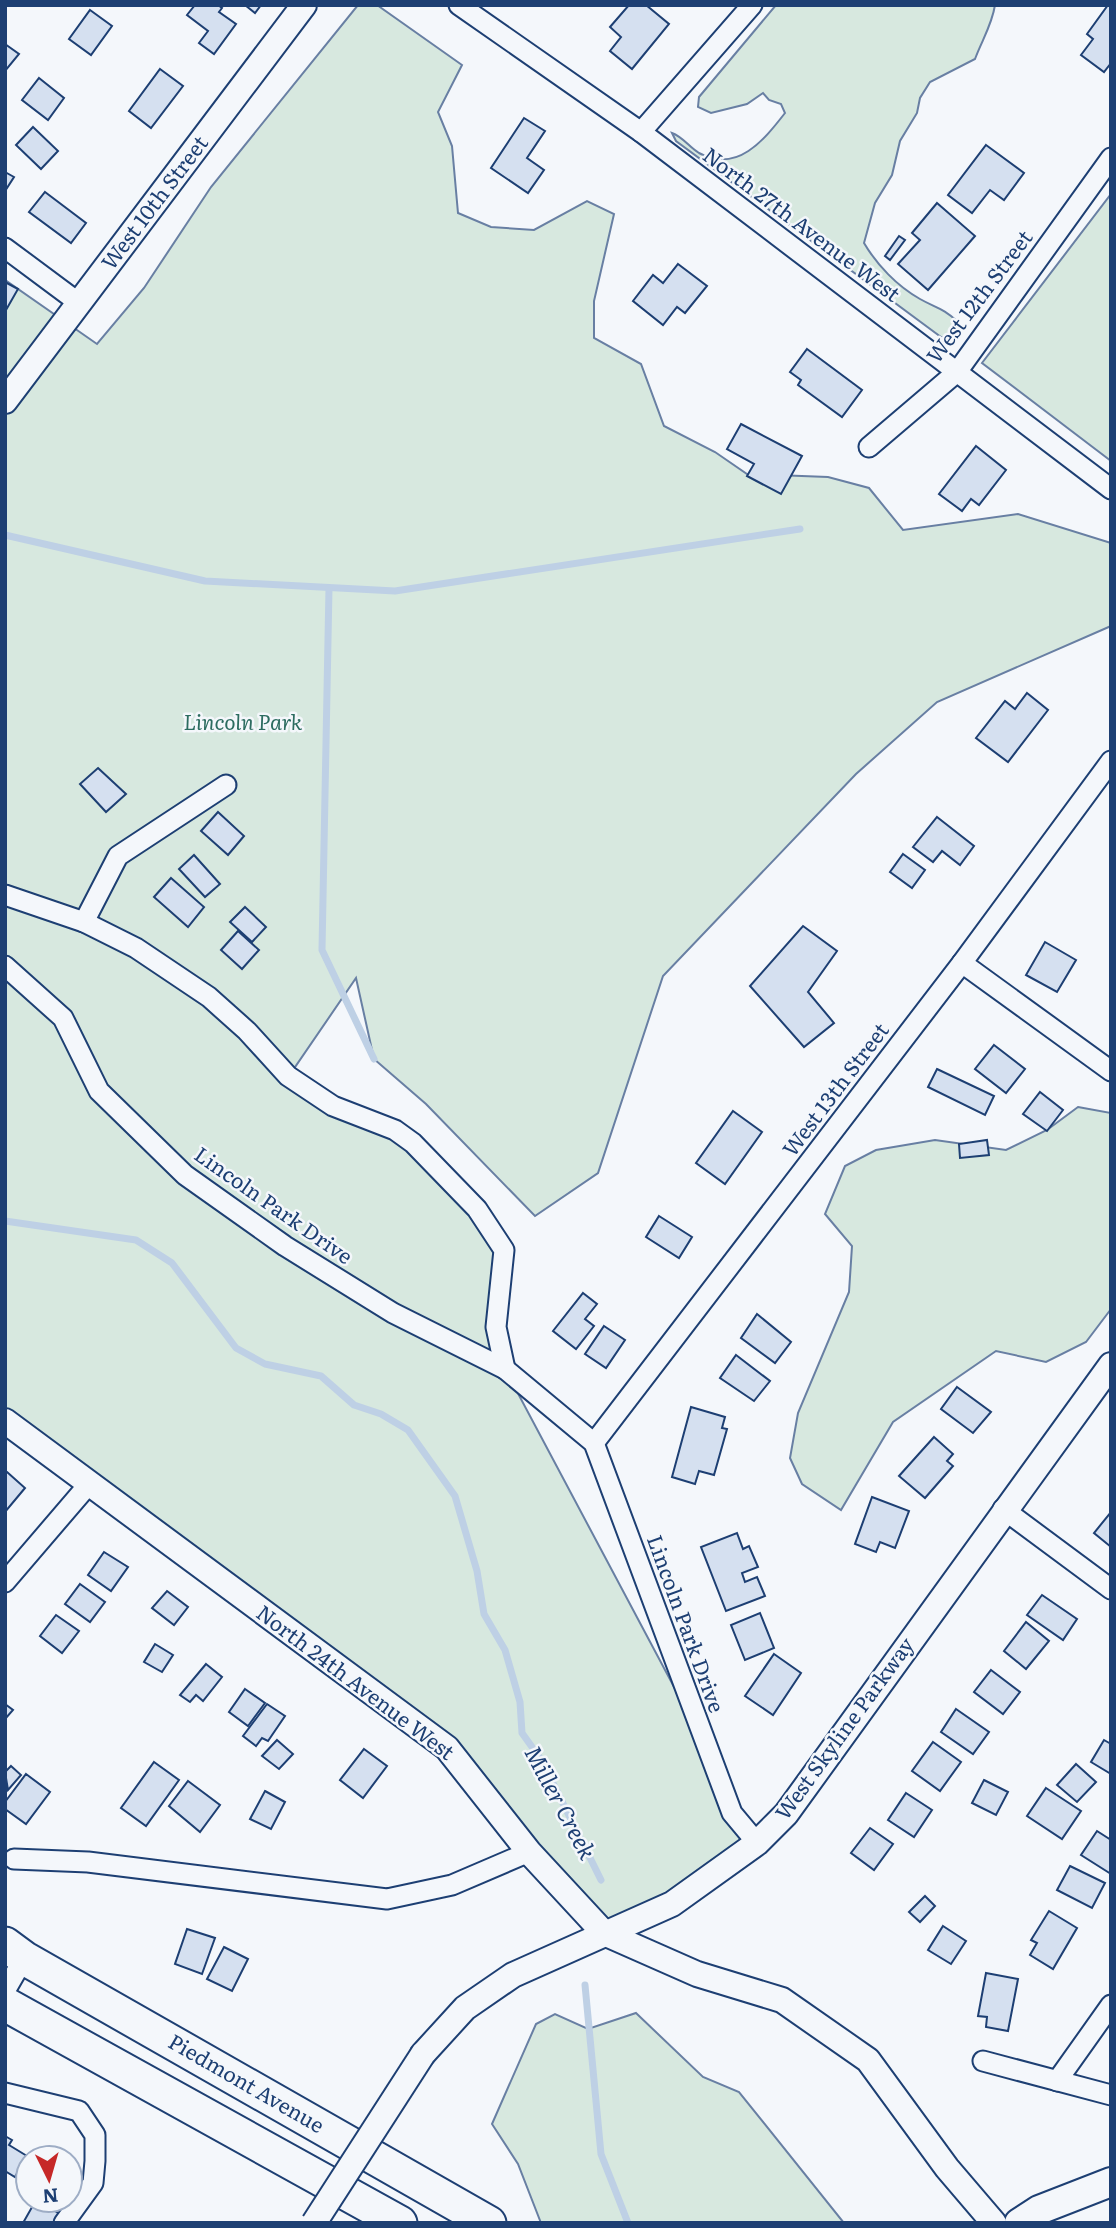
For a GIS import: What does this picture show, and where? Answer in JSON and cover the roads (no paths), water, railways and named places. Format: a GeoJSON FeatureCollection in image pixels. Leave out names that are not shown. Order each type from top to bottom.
{"type":"FeatureCollection","features":[{"type":"Feature","properties":{"kind":"highway","name":"Piedmont Avenue"},"geometry":{"type":"LineString","coordinates":[[15,1951],[489,2223]]}},
{"type":"Feature","properties":{"kind":"highway"},"geometry":{"type":"LineString","coordinates":[[5,2004],[400,2223]]}},
{"type":"Feature","properties":{"kind":"main road"},"geometry":{"type":"LineString","coordinates":[[1019,2223],[1039,2210],[1111,2182]]}},
{"type":"Feature","properties":{"kind":"street","name":"West 10th Street"},"geometry":{"type":"LineString","coordinates":[[5,401],[304,5]]}},
{"type":"Feature","properties":{"kind":"street","name":"North 27th Avenue West"},"geometry":{"type":"LineString","coordinates":[[458,5],[641,132],[1111,489]]}},
{"type":"Feature","properties":{"kind":"street"},"geometry":{"type":"LineString","coordinates":[[641,132],[752,5]]}},
{"type":"Feature","properties":{"kind":"street","name":"West 12th Street"},"geometry":{"type":"LineString","coordinates":[[869,447],[957,372],[1111,158]]}},
{"type":"Feature","properties":{"kind":"street"},"geometry":{"type":"LineString","coordinates":[[5,248],[79,303]]}},
{"type":"Feature","properties":{"kind":"street","name":"West 13th Street"},"geometry":{"type":"LineString","coordinates":[[594,1443],[962,962],[1111,761]]}},
{"type":"Feature","properties":{"kind":"street"},"geometry":{"type":"LineString","coordinates":[[84,922],[118,856],[226,785]]}},
{"type":"Feature","properties":{"kind":"street"},"geometry":{"type":"LineString","coordinates":[[5,895],[84,922],[136,948],[209,997],[247,1031],[288,1076],[333,1106],[395,1130],[413,1143],[477,1209],[504,1250],[496,1327],[505,1368]]}},
{"type":"Feature","properties":{"kind":"street"},"geometry":{"type":"LineString","coordinates":[[962,962],[1111,1071]]}},
{"type":"Feature","properties":{"kind":"street","name":"Lincoln Park Drive"},"geometry":{"type":"LineString","coordinates":[[5,966],[63,1018],[99,1091],[185,1175],[285,1245],[393,1313],[505,1368],[594,1443],[732,1813],[744,1832],[757,1843]]}},
{"type":"Feature","properties":{"kind":"street","name":"West Skyline Parkway"},"geometry":{"type":"LineString","coordinates":[[314,2223],[423,2054],[465,2008],[513,1975],[672,1904],[757,1843],[786,1814],[1003,1509],[1111,1365]]}},
{"type":"Feature","properties":{"kind":"street","name":"North 24th Avenue West"},"geometry":{"type":"LineString","coordinates":[[5,1421],[447,1748],[529,1852],[604,1933],[697,1974],[782,2000],[868,2060],[947,2168],[994,2223]]}},
{"type":"Feature","properties":{"kind":"street"},"geometry":{"type":"LineString","coordinates":[[5,1582],[89,1484]]}},
{"type":"Feature","properties":{"kind":"street"},"geometry":{"type":"LineString","coordinates":[[1003,1509],[1111,1589]]}},
{"type":"Feature","properties":{"kind":"street"},"geometry":{"type":"LineString","coordinates":[[14,1859],[88,1862],[387,1899],[452,1885],[529,1852]]}},
{"type":"Feature","properties":{"kind":"street"},"geometry":{"type":"LineString","coordinates":[[5,1991],[15,1951]]}},
{"type":"Feature","properties":{"kind":"street"},"geometry":{"type":"LineString","coordinates":[[1057,2081],[1111,2005]]}},
{"type":"Feature","properties":{"kind":"street"},"geometry":{"type":"LineString","coordinates":[[983,2061],[1111,2095]]}},
{"type":"Feature","properties":{"kind":"street"},"geometry":{"type":"LineString","coordinates":[[5,2093],[79,2111],[95,2135],[93,2183],[64,2223]]}},
{"type":"Feature","properties":{"kind":"waterway"},"geometry":{"type":"LineString","coordinates":[[5,535],[205,581],[395,591],[800,529]]}},
{"type":"Feature","properties":{"kind":"waterway"},"geometry":{"type":"LineString","coordinates":[[329,588],[322,950],[374,1059]]}},
{"type":"Feature","properties":{"kind":"waterway","name":"Miller Creek"},"geometry":{"type":"LineString","coordinates":[[5,1221],[136,1240],[172,1263],[236,1348],[265,1364],[321,1376],[354,1405],[381,1414],[408,1430],[455,1496],[477,1571],[484,1614],[505,1650],[520,1702],[522,1733],[542,1761],[601,1880]]}},
{"type":"Feature","properties":{"kind":"waterway","name":"Miller Creek"},"geometry":{"type":"LineString","coordinates":[[585,1985],[601,2154],[628,2223]]}},
{"type":"Feature","properties":{"kind":"park label","name":"Lincoln Park"},"geometry":{"type":"Point","coordinates":[243,723]}}]}
